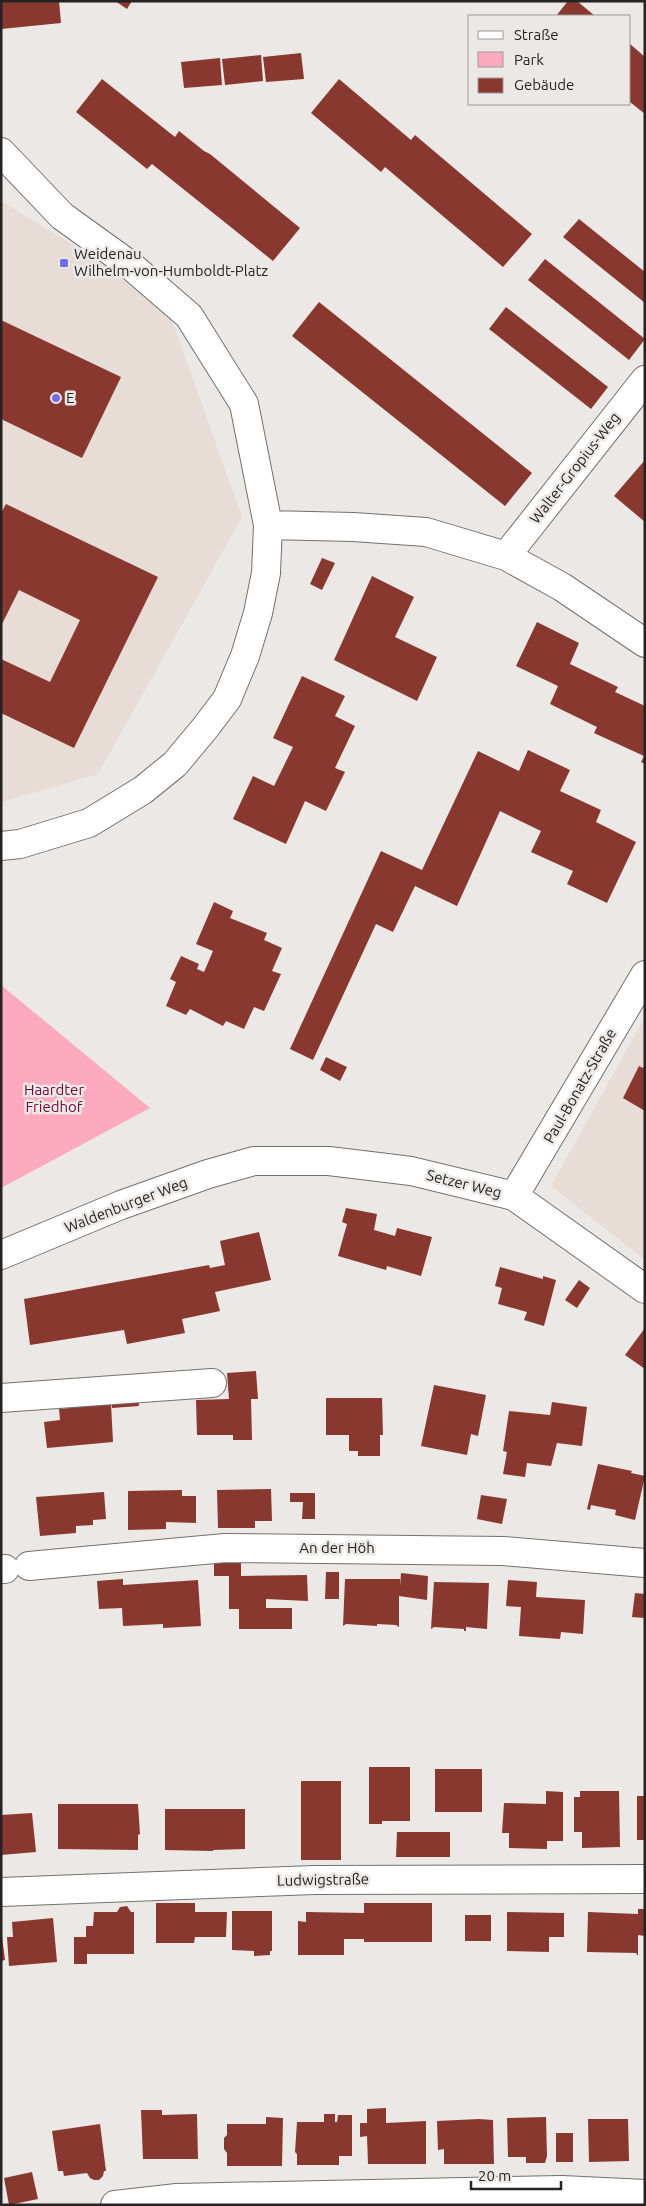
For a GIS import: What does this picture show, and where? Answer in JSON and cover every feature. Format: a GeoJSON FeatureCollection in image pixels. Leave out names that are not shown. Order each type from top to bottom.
{"type":"FeatureCollection","features":[{"type":"Feature","properties":{"kind":"street"},"geometry":{"type":"LineString","coordinates":[[1,152],[62,216],[130,265],[189,316],[244,404],[268,525],[266,573],[258,613],[245,656],[227,699],[205,728],[175,764],[143,790],[89,823],[20,844],[1,846]]}},
{"type":"Feature","properties":{"kind":"street","name":"Walter-Gropius-Weg"},"geometry":{"type":"LineString","coordinates":[[506,556],[645,380]]}},
{"type":"Feature","properties":{"kind":"street"},"geometry":{"type":"LineString","coordinates":[[268,525],[353,526],[426,532],[506,556],[562,587],[645,643]]}},
{"type":"Feature","properties":{"kind":"street","name":"Paul-Bonatz-Straße"},"geometry":{"type":"LineString","coordinates":[[514,1196],[645,975]]}},
{"type":"Feature","properties":{"kind":"street","name":"Setzer Weg"},"geometry":{"type":"LineString","coordinates":[[254,1161],[329,1161],[411,1171],[514,1196],[645,1289]]}},
{"type":"Feature","properties":{"kind":"street","name":"Waldenburger Weg"},"geometry":{"type":"LineString","coordinates":[[1,1255],[121,1205],[208,1174],[254,1161]]}},
{"type":"Feature","properties":{"kind":"street"},"geometry":{"type":"LineString","coordinates":[[1,1398],[212,1383]]}},
{"type":"Feature","properties":{"kind":"street","name":"An der Höh"},"geometry":{"type":"LineString","coordinates":[[12,1568],[225,1548],[503,1551],[645,1563]]}},
{"type":"Feature","properties":{"kind":"street","name":"Ludwigstraße"},"geometry":{"type":"LineString","coordinates":[[1,1892],[315,1880],[645,1879]]}},
{"type":"Feature","properties":{"kind":"street"},"geometry":{"type":"LineString","coordinates":[[115,2205],[177,2198],[562,2190],[645,2194]]}},
{"type":"Feature","properties":{"kind":"shaded area"},"geometry":{"type":"Polygon","coordinates":[[[1,201],[165,301],[242,517],[98,774],[1,802],[1,201]]]}},
{"type":"Feature","properties":{"kind":"shaded area"},"geometry":{"type":"Polygon","coordinates":[[[645,1017],[645,1260],[551,1186],[645,1017]]]}},
{"type":"Feature","properties":{"kind":"green space","name":"Haardter Friedhof"},"geometry":{"type":"Polygon","coordinates":[[[1,985],[150,1108],[1,1188],[1,985]]]}},
{"type":"Feature","properties":{"kind":"building"},"geometry":{"type":"Polygon","coordinates":[[[1,1],[59,1],[61,23],[1,29],[1,1]]]}},
{"type":"Feature","properties":{"kind":"building"},"geometry":{"type":"Polygon","coordinates":[[[115,1],[132,1],[127,9],[115,1]]]}},
{"type":"Feature","properties":{"kind":"building"},"geometry":{"type":"Polygon","coordinates":[[[568,1],[577,1],[594,15],[557,15],[568,1]]]}},
{"type":"Feature","properties":{"kind":"building"},"geometry":{"type":"Polygon","coordinates":[[[631,45],[645,57],[645,114],[631,103],[631,45]]]}},
{"type":"Feature","properties":{"kind":"building"},"geometry":{"type":"Polygon","coordinates":[[[301,53],[304,79],[266,82],[263,57],[301,53]]]}},
{"type":"Feature","properties":{"kind":"building"},"geometry":{"type":"Polygon","coordinates":[[[261,55],[263,81],[225,85],[222,59],[261,55]]]}},
{"type":"Feature","properties":{"kind":"building"},"geometry":{"type":"Polygon","coordinates":[[[220,58],[222,85],[184,88],[181,62],[220,58]]]}},
{"type":"Feature","properties":{"kind":"building"},"geometry":{"type":"Polygon","coordinates":[[[102,79],[175,137],[179,131],[210,154],[300,228],[273,261],[152,164],[147,169],[76,112],[102,79]]]}},
{"type":"Feature","properties":{"kind":"building"},"geometry":{"type":"Polygon","coordinates":[[[339,79],[411,140],[415,135],[532,234],[503,267],[385,167],[381,172],[311,113],[339,79]]]}},
{"type":"Feature","properties":{"kind":"building"},"geometry":{"type":"Polygon","coordinates":[[[579,219],[645,272],[645,303],[563,237],[579,219]]]}},
{"type":"Feature","properties":{"kind":"building"},"geometry":{"type":"Polygon","coordinates":[[[545,259],[645,339],[629,360],[528,280],[545,259]]]}},
{"type":"Feature","properties":{"kind":"building"},"geometry":{"type":"Polygon","coordinates":[[[319,302],[532,473],[505,506],[292,336],[319,302]]]}},
{"type":"Feature","properties":{"kind":"building"},"geometry":{"type":"Polygon","coordinates":[[[506,307],[608,387],[591,409],[489,329],[506,307]]]}},
{"type":"Feature","properties":{"kind":"building","name":"E"},"geometry":{"type":"Polygon","coordinates":[[[1,320],[121,377],[82,458],[1,419],[1,320]]]}},
{"type":"Feature","properties":{"kind":"building"},"geometry":{"type":"Polygon","coordinates":[[[645,460],[645,522],[614,496],[645,460]]]}},
{"type":"Feature","properties":{"kind":"building"},"geometry":{"type":"Polygon","coordinates":[[[6,504],[158,577],[74,748],[1,713],[1,659],[50,682],[80,620],[19,590],[1,626],[1,513],[6,504]]]}},
{"type":"Feature","properties":{"kind":"building"},"geometry":{"type":"Polygon","coordinates":[[[322,558],[335,563],[322,590],[310,584],[322,558]]]}},
{"type":"Feature","properties":{"kind":"building"},"geometry":{"type":"Polygon","coordinates":[[[372,576],[414,597],[395,637],[437,657],[417,701],[334,660],[372,576]]]}},
{"type":"Feature","properties":{"kind":"building"},"geometry":{"type":"Polygon","coordinates":[[[537,622],[579,643],[570,664],[618,687],[615,692],[645,706],[645,764],[641,762],[644,756],[594,733],[597,727],[550,704],[558,686],[516,666],[537,622]]]}},
{"type":"Feature","properties":{"kind":"building"},"geometry":{"type":"Polygon","coordinates":[[[302,676],[345,696],[335,716],[355,726],[335,768],[345,772],[326,811],[305,801],[286,844],[233,819],[253,776],[274,786],[293,747],[273,738],[302,676]]]}},
{"type":"Feature","properties":{"kind":"building"},"geometry":{"type":"Polygon","coordinates":[[[528,750],[570,770],[560,791],[601,810],[596,822],[636,842],[607,903],[567,884],[573,871],[531,852],[541,831],[500,811],[457,906],[415,886],[393,932],[376,924],[313,1060],[290,1049],[381,851],[422,870],[478,751],[519,771],[528,750]]]}},
{"type":"Feature","properties":{"kind":"building"},"geometry":{"type":"Polygon","coordinates":[[[214,902],[233,911],[230,918],[267,933],[264,940],[282,948],[272,971],[281,974],[264,1011],[254,1007],[244,1029],[226,1021],[223,1026],[190,1009],[186,1015],[166,1006],[176,982],[170,979],[181,956],[199,964],[197,969],[204,972],[213,951],[196,944],[214,902]]]}},
{"type":"Feature","properties":{"kind":"building"},"geometry":{"type":"Polygon","coordinates":[[[326,1057],[347,1067],[340,1081],[320,1070],[326,1057]]]}},
{"type":"Feature","properties":{"kind":"building"},"geometry":{"type":"Polygon","coordinates":[[[645,1064],[645,1111],[623,1098],[639,1066],[643,1068],[645,1064]]]}},
{"type":"Feature","properties":{"kind":"building"},"geometry":{"type":"Polygon","coordinates":[[[346,1208],[377,1214],[374,1230],[395,1236],[397,1228],[432,1237],[421,1276],[387,1266],[386,1270],[338,1256],[347,1224],[342,1222],[346,1208]]]}},
{"type":"Feature","properties":{"kind":"building"},"geometry":{"type":"Polygon","coordinates":[[[259,1232],[271,1280],[215,1292],[220,1311],[182,1319],[185,1333],[127,1344],[124,1330],[30,1345],[24,1299],[209,1265],[210,1268],[225,1265],[220,1241],[259,1232]]]}},
{"type":"Feature","properties":{"kind":"building"},"geometry":{"type":"Polygon","coordinates":[[[500,1267],[543,1279],[543,1276],[556,1280],[544,1326],[524,1320],[527,1312],[498,1304],[502,1288],[495,1286],[500,1267]]]}},
{"type":"Feature","properties":{"kind":"building"},"geometry":{"type":"Polygon","coordinates":[[[579,1280],[590,1288],[577,1308],[565,1300],[579,1280]]]}},
{"type":"Feature","properties":{"kind":"building"},"geometry":{"type":"Polygon","coordinates":[[[645,1328],[645,1369],[625,1355],[645,1328]]]}},
{"type":"Feature","properties":{"kind":"building"},"geometry":{"type":"Polygon","coordinates":[[[256,1371],[258,1399],[251,1399],[252,1440],[233,1440],[233,1435],[197,1435],[196,1400],[229,1399],[227,1373],[256,1371]]]}},
{"type":"Feature","properties":{"kind":"building"},"geometry":{"type":"Polygon","coordinates":[[[434,1385],[486,1395],[478,1436],[471,1434],[467,1455],[421,1446],[434,1385]]]}},
{"type":"Feature","properties":{"kind":"building"},"geometry":{"type":"Polygon","coordinates":[[[138,1394],[139,1406],[112,1408],[111,1395],[138,1394]]]}},
{"type":"Feature","properties":{"kind":"building"},"geometry":{"type":"Polygon","coordinates":[[[326,1398],[382,1398],[383,1435],[380,1435],[380,1456],[358,1456],[358,1451],[349,1451],[349,1435],[326,1435],[326,1398]]]}},
{"type":"Feature","properties":{"kind":"building"},"geometry":{"type":"Polygon","coordinates":[[[552,1402],[587,1407],[582,1446],[557,1443],[551,1466],[527,1463],[525,1477],[503,1474],[507,1452],[503,1451],[509,1411],[550,1415],[552,1402]]]}},
{"type":"Feature","properties":{"kind":"building"},"geometry":{"type":"Polygon","coordinates":[[[111,1404],[113,1442],[47,1448],[44,1422],[60,1420],[59,1409],[111,1404]]]}},
{"type":"Feature","properties":{"kind":"building"},"geometry":{"type":"Polygon","coordinates":[[[598,1464],[632,1471],[631,1473],[645,1476],[635,1520],[615,1515],[616,1510],[591,1505],[590,1510],[587,1509],[598,1464]]]}},
{"type":"Feature","properties":{"kind":"building"},"geometry":{"type":"Polygon","coordinates":[[[271,1489],[272,1521],[255,1521],[255,1528],[218,1528],[217,1490],[271,1489]]]}},
{"type":"Feature","properties":{"kind":"building"},"geometry":{"type":"Polygon","coordinates":[[[182,1490],[182,1496],[196,1496],[196,1523],[166,1522],[166,1529],[128,1530],[128,1491],[182,1490]]]}},
{"type":"Feature","properties":{"kind":"building"},"geometry":{"type":"Polygon","coordinates":[[[104,1492],[106,1519],[93,1520],[93,1525],[76,1526],[76,1533],[40,1536],[36,1497],[104,1492]]]}},
{"type":"Feature","properties":{"kind":"building"},"geometry":{"type":"Polygon","coordinates":[[[290,1493],[315,1493],[315,1519],[302,1519],[303,1502],[290,1502],[290,1493]]]}},
{"type":"Feature","properties":{"kind":"building"},"geometry":{"type":"Polygon","coordinates":[[[481,1495],[507,1499],[502,1524],[477,1519],[481,1495]]]}},
{"type":"Feature","properties":{"kind":"building"},"geometry":{"type":"Polygon","coordinates":[[[241,1562],[241,1576],[307,1575],[308,1601],[266,1599],[266,1608],[292,1608],[292,1629],[239,1629],[239,1609],[229,1609],[229,1576],[214,1576],[214,1563],[241,1562]]]}},
{"type":"Feature","properties":{"kind":"building"},"geometry":{"type":"Polygon","coordinates":[[[326,1572],[339,1572],[339,1599],[325,1599],[326,1572]]]}},
{"type":"Feature","properties":{"kind":"building"},"geometry":{"type":"Polygon","coordinates":[[[401,1573],[428,1576],[427,1600],[399,1596],[399,1627],[396,1625],[377,1624],[377,1626],[346,1624],[343,1626],[345,1579],[400,1579],[400,1586],[401,1573]]]}},
{"type":"Feature","properties":{"kind":"building"},"geometry":{"type":"Polygon","coordinates":[[[123,1579],[123,1585],[198,1580],[201,1626],[163,1628],[163,1624],[123,1626],[122,1608],[99,1609],[97,1581],[123,1579]]]}},
{"type":"Feature","properties":{"kind":"building"},"geometry":{"type":"Polygon","coordinates":[[[508,1580],[537,1582],[536,1597],[585,1600],[583,1634],[561,1632],[560,1639],[519,1636],[521,1607],[506,1606],[508,1580]]]}},
{"type":"Feature","properties":{"kind":"building"},"geometry":{"type":"Polygon","coordinates":[[[434,1582],[489,1583],[487,1629],[466,1627],[466,1631],[464,1631],[464,1629],[434,1627],[431,1629],[434,1582]]]}},
{"type":"Feature","properties":{"kind":"building"},"geometry":{"type":"Polygon","coordinates":[[[635,1593],[645,1594],[645,1618],[632,1617],[635,1593]]]}},
{"type":"Feature","properties":{"kind":"building"},"geometry":{"type":"Polygon","coordinates":[[[369,1767],[410,1767],[410,1821],[382,1821],[382,1824],[369,1824],[369,1767]]]}},
{"type":"Feature","properties":{"kind":"building"},"geometry":{"type":"Polygon","coordinates":[[[435,1769],[482,1769],[482,1812],[435,1812],[435,1769]]]}},
{"type":"Feature","properties":{"kind":"building"},"geometry":{"type":"Polygon","coordinates":[[[301,1781],[341,1781],[341,1860],[301,1860],[301,1781]]]}},
{"type":"Feature","properties":{"kind":"building"},"geometry":{"type":"Polygon","coordinates":[[[546,1791],[563,1792],[563,1841],[547,1841],[547,1849],[509,1848],[509,1833],[502,1833],[504,1803],[546,1804],[546,1791]]]}},
{"type":"Feature","properties":{"kind":"building"},"geometry":{"type":"Polygon","coordinates":[[[580,1791],[619,1791],[620,1847],[582,1848],[582,1832],[574,1832],[574,1797],[580,1797],[580,1791]]]}},
{"type":"Feature","properties":{"kind":"building"},"geometry":{"type":"Polygon","coordinates":[[[637,1796],[645,1796],[645,1840],[637,1840],[637,1796]]]}},
{"type":"Feature","properties":{"kind":"building"},"geometry":{"type":"Polygon","coordinates":[[[58,1804],[138,1804],[140,1834],[138,1835],[138,1850],[58,1849],[58,1804]]]}},
{"type":"Feature","properties":{"kind":"building"},"geometry":{"type":"Polygon","coordinates":[[[165,1809],[245,1809],[245,1849],[213,1851],[165,1850],[165,1809]]]}},
{"type":"Feature","properties":{"kind":"building"},"geometry":{"type":"Polygon","coordinates":[[[32,1813],[36,1852],[1,1855],[1,1815],[32,1813]]]}},
{"type":"Feature","properties":{"kind":"building"},"geometry":{"type":"Polygon","coordinates":[[[397,1832],[450,1832],[450,1857],[396,1857],[397,1832]]]}},
{"type":"Feature","properties":{"kind":"building"},"geometry":{"type":"Polygon","coordinates":[[[156,1903],[195,1903],[195,1912],[227,1912],[226,1937],[195,1937],[194,1943],[156,1943],[156,1903]]]}},
{"type":"Feature","properties":{"kind":"building"},"geometry":{"type":"Polygon","coordinates":[[[364,1903],[432,1903],[432,1942],[364,1942],[364,1939],[344,1939],[344,1955],[298,1955],[298,1921],[306,1922],[306,1912],[364,1913],[364,1903]]]}},
{"type":"Feature","properties":{"kind":"building"},"geometry":{"type":"Polygon","coordinates":[[[127,1906],[131,1912],[134,1912],[134,1954],[87,1954],[87,1964],[74,1964],[74,1937],[86,1937],[86,1926],[93,1926],[94,1912],[117,1912],[120,1907],[127,1906]]]}},
{"type":"Feature","properties":{"kind":"building"},"geometry":{"type":"Polygon","coordinates":[[[638,1909],[645,1909],[645,1936],[638,1935],[638,1956],[636,1953],[587,1952],[588,1912],[638,1914],[638,1909]]]}},
{"type":"Feature","properties":{"kind":"building"},"geometry":{"type":"Polygon","coordinates":[[[232,1911],[272,1911],[272,1951],[270,1951],[270,1955],[254,1956],[254,1951],[232,1950],[232,1911]]]}},
{"type":"Feature","properties":{"kind":"building"},"geometry":{"type":"Polygon","coordinates":[[[507,1912],[564,1913],[564,1937],[549,1937],[549,1952],[507,1951],[507,1912]]]}},
{"type":"Feature","properties":{"kind":"building"},"geometry":{"type":"Polygon","coordinates":[[[465,1915],[491,1915],[491,1941],[465,1941],[465,1915]]]}},
{"type":"Feature","properties":{"kind":"building"},"geometry":{"type":"Polygon","coordinates":[[[53,1918],[57,1962],[9,1966],[7,1937],[13,1937],[12,1922],[53,1918]]]}},
{"type":"Feature","properties":{"kind":"building"},"geometry":{"type":"Polygon","coordinates":[[[1,1929],[5,1960],[1,1961],[1,1929]]]}},
{"type":"Feature","properties":{"kind":"building"},"geometry":{"type":"Polygon","coordinates":[[[386,2108],[386,2123],[426,2121],[426,2164],[368,2164],[367,2136],[360,2137],[360,2123],[367,2123],[367,2109],[386,2108]]]}},
{"type":"Feature","properties":{"kind":"building"},"geometry":{"type":"Polygon","coordinates":[[[141,2110],[162,2110],[162,2115],[197,2114],[198,2159],[143,2159],[141,2110]]]}},
{"type":"Feature","properties":{"kind":"building"},"geometry":{"type":"Polygon","coordinates":[[[324,2114],[335,2114],[335,2122],[337,2122],[338,2115],[352,2115],[352,2156],[339,2156],[339,2165],[297,2165],[297,2154],[295,2152],[297,2122],[324,2122],[324,2114]]]}},
{"type":"Feature","properties":{"kind":"building"},"geometry":{"type":"Polygon","coordinates":[[[266,2117],[283,2118],[282,2166],[227,2166],[224,2138],[227,2135],[227,2124],[266,2124],[266,2117]]]}},
{"type":"Feature","properties":{"kind":"building"},"geometry":{"type":"Polygon","coordinates":[[[546,2117],[547,2156],[545,2163],[526,2163],[526,2157],[508,2157],[507,2118],[546,2117]]]}},
{"type":"Feature","properties":{"kind":"building"},"geometry":{"type":"Polygon","coordinates":[[[588,2119],[628,2119],[629,2161],[589,2162],[588,2119]]]}},
{"type":"Feature","properties":{"kind":"building"},"geometry":{"type":"Polygon","coordinates":[[[493,2120],[494,2164],[444,2164],[444,2149],[438,2150],[437,2121],[493,2120]]]}},
{"type":"Feature","properties":{"kind":"building"},"geometry":{"type":"Polygon","coordinates":[[[100,2124],[106,2171],[104,2171],[103,2176],[99,2180],[94,2180],[87,2173],[64,2176],[63,2171],[58,2171],[52,2131],[100,2124]]]}},
{"type":"Feature","properties":{"kind":"building"},"geometry":{"type":"Polygon","coordinates":[[[556,2133],[573,2133],[573,2162],[556,2162],[556,2133]]]}},
{"type":"Feature","properties":{"kind":"building"},"geometry":{"type":"Polygon","coordinates":[[[32,2172],[38,2199],[9,2205],[4,2178],[32,2172]]]}},
{"type":"Feature","properties":{"kind":"place","name":"Weidenau Wilhelm-von-Humboldt-Platz"},"geometry":{"type":"Point","coordinates":[64,263]}},
{"type":"Feature","properties":{"kind":"place","name":"E"},"geometry":{"type":"Point","coordinates":[56,398]}}]}
